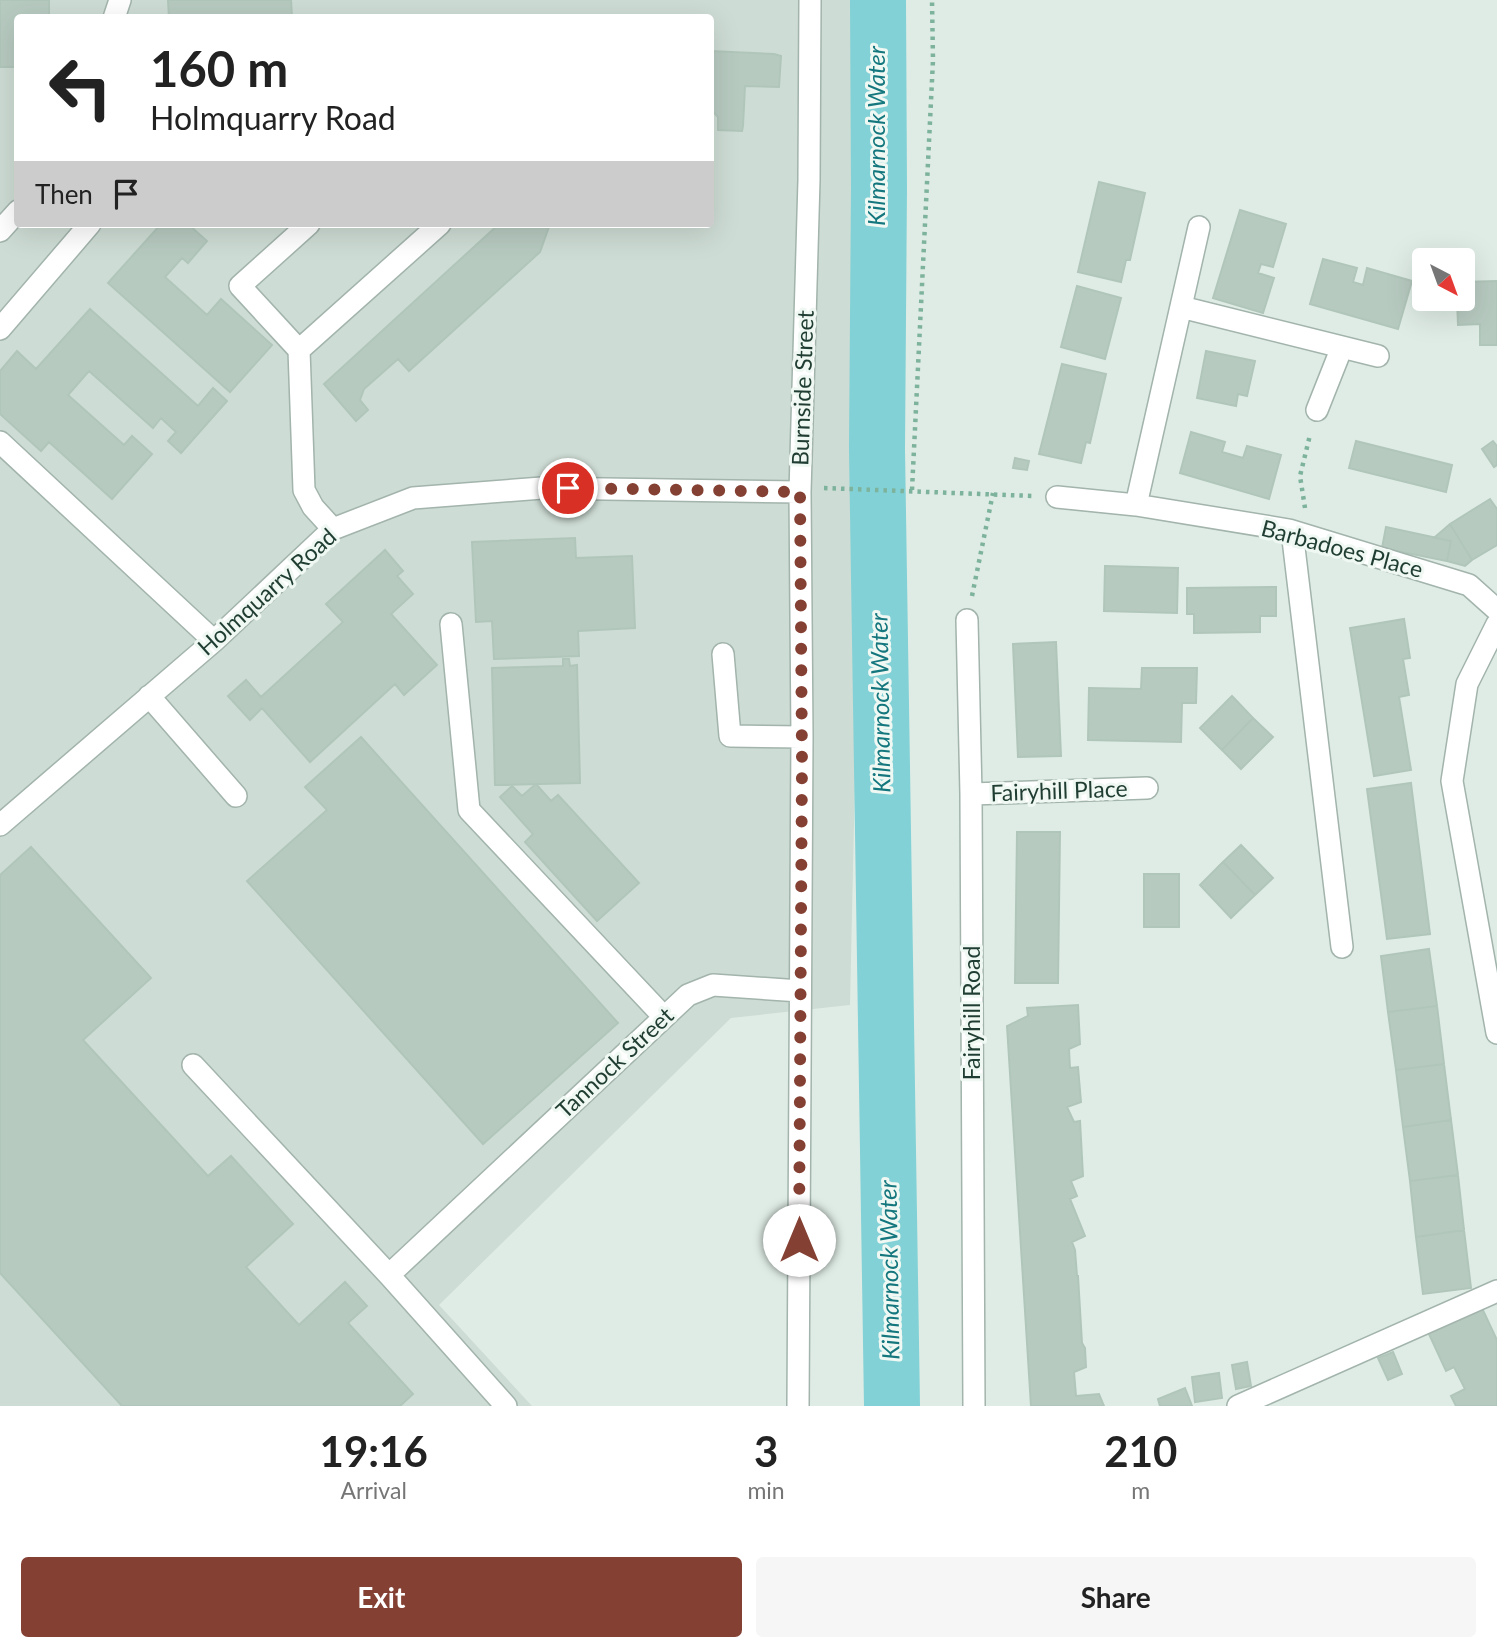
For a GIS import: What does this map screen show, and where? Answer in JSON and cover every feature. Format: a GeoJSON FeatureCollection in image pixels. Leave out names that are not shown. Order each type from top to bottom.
{"type":"FeatureCollection","features":[{"type":"Feature","properties":{"kind":"street","name":"Burnside Street"},"geometry":{"type":"LineString","coordinates":[[798,1406],[802,737],[810,490],[810,0]]}},
{"type":"Feature","properties":{"kind":"street"},"geometry":{"type":"LineString","coordinates":[[0,231],[14,215]]}},
{"type":"Feature","properties":{"kind":"street"},"geometry":{"type":"LineString","coordinates":[[1136,505],[1199,227]]}},
{"type":"Feature","properties":{"kind":"street"},"geometry":{"type":"LineString","coordinates":[[0,329],[87,228]]}},
{"type":"Feature","properties":{"kind":"street"},"geometry":{"type":"LineString","coordinates":[[304,228],[240,286],[299,350],[304,490],[313,507],[334,529]]}},
{"type":"Feature","properties":{"kind":"street"},"geometry":{"type":"LineString","coordinates":[[299,350],[436,228]]}},
{"type":"Feature","properties":{"kind":"street"},"geometry":{"type":"LineString","coordinates":[[1181,307],[1378,356]]}},
{"type":"Feature","properties":{"kind":"street"},"geometry":{"type":"LineString","coordinates":[[1317,410],[1342,347]]}},
{"type":"Feature","properties":{"kind":"street"},"geometry":{"type":"LineString","coordinates":[[0,442],[214,641]]}},
{"type":"Feature","properties":{"kind":"street","name":"Holmquarry Road"},"geometry":{"type":"LineString","coordinates":[[0,825],[214,641],[334,529],[413,498],[542,488],[810,490]]}},
{"type":"Feature","properties":{"kind":"street","name":"Barbadoes Place"},"geometry":{"type":"LineString","coordinates":[[1057,497],[1136,505],[1291,530],[1469,585],[1497,610]]}},
{"type":"Feature","properties":{"kind":"street"},"geometry":{"type":"LineString","coordinates":[[1291,530],[1342,947]]}},
{"type":"Feature","properties":{"kind":"street","name":"Fairyhill Road"},"geometry":{"type":"LineString","coordinates":[[967,620],[971,794],[974,1406]]}},
{"type":"Feature","properties":{"kind":"street"},"geometry":{"type":"LineString","coordinates":[[451,624],[469,810],[664,1017]]}},
{"type":"Feature","properties":{"kind":"street"},"geometry":{"type":"LineString","coordinates":[[1497,624],[1467,684],[1452,781],[1497,1033]]}},
{"type":"Feature","properties":{"kind":"street"},"geometry":{"type":"LineString","coordinates":[[723,654],[730,736],[802,737]]}},
{"type":"Feature","properties":{"kind":"street"},"geometry":{"type":"LineString","coordinates":[[149,696],[236,796]]}},
{"type":"Feature","properties":{"kind":"street","name":"Fairyhill Place"},"geometry":{"type":"LineString","coordinates":[[971,794],[1147,788]]}},
{"type":"Feature","properties":{"kind":"street","name":"Tannock Street"},"geometry":{"type":"LineString","coordinates":[[389,1275],[688,995],[713,985],[800,991]]}},
{"type":"Feature","properties":{"kind":"street"},"geometry":{"type":"LineString","coordinates":[[193,1065],[389,1275],[506,1406]]}},
{"type":"Feature","properties":{"kind":"street"},"geometry":{"type":"LineString","coordinates":[[1238,1406],[1497,1291]]}},
{"type":"Feature","properties":{"kind":"path"},"geometry":{"type":"LineString","coordinates":[[912,490],[933,60],[932,0]]}},
{"type":"Feature","properties":{"kind":"path"},"geometry":{"type":"LineString","coordinates":[[1291,530],[1305,508],[1300,476],[1317,410]]}},
{"type":"Feature","properties":{"kind":"path"},"geometry":{"type":"LineString","coordinates":[[810,490],[912,490],[1057,497]]}},
{"type":"Feature","properties":{"kind":"path"},"geometry":{"type":"LineString","coordinates":[[967,620],[993,493]]}},
{"type":"Feature","properties":{"kind":"shaded area"},"geometry":{"type":"Polygon","coordinates":[[[0,0],[872,0],[850,1005],[731,1018],[439,1305],[532,1406],[0,1406],[0,0]]]}},
{"type":"Feature","properties":{"kind":"building"},"geometry":{"type":"Polygon","coordinates":[[[0,0],[49,0],[49,14],[14,14],[14,67],[0,67],[0,0]]]}},
{"type":"Feature","properties":{"kind":"building"},"geometry":{"type":"Polygon","coordinates":[[[168,0],[291,0],[292,14],[169,14],[168,0]]]}},
{"type":"Feature","properties":{"kind":"building"},"geometry":{"type":"Polygon","coordinates":[[[714,51],[781,56],[779,87],[745,86],[742,131],[718,130],[718,117],[714,112],[714,51]]]}},
{"type":"Feature","properties":{"kind":"building"},"geometry":{"type":"Polygon","coordinates":[[[1099,182],[1145,193],[1130,260],[1126,260],[1121,282],[1078,272],[1099,182]]]}},
{"type":"Feature","properties":{"kind":"building"},"geometry":{"type":"Polygon","coordinates":[[[1240,210],[1286,224],[1273,267],[1261,264],[1258,273],[1274,278],[1263,313],[1213,298],[1240,210]]]}},
{"type":"Feature","properties":{"kind":"building"},"geometry":{"type":"Polygon","coordinates":[[[157,228],[192,228],[207,241],[188,263],[182,258],[165,277],[207,315],[221,299],[272,345],[230,392],[108,283],[157,228]]]}},
{"type":"Feature","properties":{"kind":"building"},"geometry":{"type":"Polygon","coordinates":[[[495,228],[549,228],[540,252],[409,371],[398,359],[364,389],[360,400],[368,410],[356,421],[324,384],[495,228]]]}},
{"type":"Feature","properties":{"kind":"building"},"geometry":{"type":"Polygon","coordinates":[[[1323,259],[1357,268],[1353,282],[1363,285],[1367,268],[1412,281],[1398,329],[1310,304],[1323,259]]]}},
{"type":"Feature","properties":{"kind":"building"},"geometry":{"type":"Polygon","coordinates":[[[1497,281],[1497,345],[1480,345],[1480,324],[1458,325],[1458,312],[1475,312],[1475,282],[1497,281]]]}},
{"type":"Feature","properties":{"kind":"building"},"geometry":{"type":"Polygon","coordinates":[[[1077,286],[1121,298],[1105,359],[1061,347],[1077,286]]]}},
{"type":"Feature","properties":{"kind":"building"},"geometry":{"type":"Polygon","coordinates":[[[90,309],[198,406],[213,388],[227,401],[181,453],[168,441],[176,432],[161,418],[153,428],[89,371],[68,395],[124,445],[132,436],[152,454],[112,499],[49,442],[41,451],[0,414],[0,371],[17,351],[36,369],[90,309]]]}},
{"type":"Feature","properties":{"kind":"building"},"geometry":{"type":"Polygon","coordinates":[[[1206,351],[1255,361],[1247,396],[1238,394],[1236,406],[1197,398],[1206,351]]]}},
{"type":"Feature","properties":{"kind":"building"},"geometry":{"type":"Polygon","coordinates":[[[1062,364],[1106,374],[1090,443],[1086,442],[1081,463],[1039,454],[1062,364]]]}},
{"type":"Feature","properties":{"kind":"building"},"geometry":{"type":"Polygon","coordinates":[[[1191,432],[1225,442],[1222,452],[1243,458],[1247,446],[1281,455],[1269,499],[1180,473],[1191,432]]]}},
{"type":"Feature","properties":{"kind":"building"},"geometry":{"type":"Polygon","coordinates":[[[1356,441],[1452,465],[1446,492],[1349,468],[1356,441]]]}},
{"type":"Feature","properties":{"kind":"building"},"geometry":{"type":"Polygon","coordinates":[[[1493,441],[1497,446],[1497,465],[1494,467],[1482,449],[1493,441]]]}},
{"type":"Feature","properties":{"kind":"building"},"geometry":{"type":"Polygon","coordinates":[[[1015,458],[1029,461],[1027,470],[1013,468],[1015,458]]]}},
{"type":"Feature","properties":{"kind":"building"},"geometry":{"type":"Polygon","coordinates":[[[1490,499],[1497,509],[1497,545],[1472,560],[1450,524],[1490,499]]]}},
{"type":"Feature","properties":{"kind":"building"},"geometry":{"type":"Polygon","coordinates":[[[1450,524],[1472,560],[1465,566],[1447,561],[1451,541],[1434,538],[1450,524]]]}},
{"type":"Feature","properties":{"kind":"building"},"geometry":{"type":"Polygon","coordinates":[[[1386,527],[1451,541],[1447,561],[1382,548],[1386,527]]]}},
{"type":"Feature","properties":{"kind":"building"},"geometry":{"type":"Polygon","coordinates":[[[575,538],[576,558],[632,556],[635,628],[578,631],[579,656],[494,659],[492,621],[476,622],[472,542],[575,538]]]}},
{"type":"Feature","properties":{"kind":"building"},"geometry":{"type":"Polygon","coordinates":[[[385,550],[403,571],[397,576],[413,594],[391,614],[437,665],[404,695],[395,684],[310,762],[262,708],[250,720],[228,696],[246,680],[261,697],[343,622],[326,604],[385,550]]]}},
{"type":"Feature","properties":{"kind":"building"},"geometry":{"type":"Polygon","coordinates":[[[1105,566],[1178,568],[1177,613],[1104,611],[1105,566]]]}},
{"type":"Feature","properties":{"kind":"building"},"geometry":{"type":"Polygon","coordinates":[[[1276,587],[1276,616],[1260,616],[1260,632],[1194,633],[1194,614],[1187,614],[1187,588],[1276,587]]]}},
{"type":"Feature","properties":{"kind":"building"},"geometry":{"type":"Polygon","coordinates":[[[1404,619],[1410,658],[1403,659],[1409,695],[1399,697],[1411,770],[1374,776],[1350,628],[1404,619]]]}},
{"type":"Feature","properties":{"kind":"building"},"geometry":{"type":"Polygon","coordinates":[[[1056,642],[1061,756],[1018,757],[1013,644],[1056,642]]]}},
{"type":"Feature","properties":{"kind":"building"},"geometry":{"type":"Polygon","coordinates":[[[563,659],[569,659],[570,666],[577,665],[580,783],[495,785],[492,668],[563,666],[563,659]]]}},
{"type":"Feature","properties":{"kind":"building"},"geometry":{"type":"Polygon","coordinates":[[[1142,668],[1197,668],[1196,703],[1182,703],[1181,742],[1088,740],[1089,688],[1141,689],[1142,668]]]}},
{"type":"Feature","properties":{"kind":"building"},"geometry":{"type":"Polygon","coordinates":[[[1232,696],[1253,718],[1222,750],[1200,728],[1232,696]]]}},
{"type":"Feature","properties":{"kind":"building"},"geometry":{"type":"Polygon","coordinates":[[[1253,718],[1273,737],[1241,769],[1222,750],[1253,718]]]}},
{"type":"Feature","properties":{"kind":"building"},"geometry":{"type":"Polygon","coordinates":[[[361,737],[618,1023],[483,1144],[247,881],[327,810],[305,787],[361,737]]]}},
{"type":"Feature","properties":{"kind":"building"},"geometry":{"type":"Polygon","coordinates":[[[1411,783],[1430,934],[1387,939],[1367,789],[1411,783]]]}},
{"type":"Feature","properties":{"kind":"building"},"geometry":{"type":"Polygon","coordinates":[[[536,784],[551,801],[558,795],[639,883],[597,921],[525,842],[533,834],[500,797],[512,786],[522,796],[536,784]]]}},
{"type":"Feature","properties":{"kind":"building"},"geometry":{"type":"Polygon","coordinates":[[[1017,832],[1060,832],[1058,983],[1015,983],[1017,832]]]}},
{"type":"Feature","properties":{"kind":"building"},"geometry":{"type":"Polygon","coordinates":[[[1241,845],[1273,878],[1255,895],[1223,862],[1241,845]]]}},
{"type":"Feature","properties":{"kind":"building"},"geometry":{"type":"Polygon","coordinates":[[[31,847],[151,978],[83,1040],[208,1176],[231,1156],[293,1224],[246,1267],[299,1325],[345,1282],[367,1306],[348,1323],[413,1394],[400,1406],[122,1406],[0,1273],[0,875],[31,847]]]}},
{"type":"Feature","properties":{"kind":"building"},"geometry":{"type":"Polygon","coordinates":[[[1223,862],[1255,895],[1231,918],[1200,885],[1223,862]]]}},
{"type":"Feature","properties":{"kind":"building"},"geometry":{"type":"Polygon","coordinates":[[[1144,874],[1179,874],[1179,927],[1144,927],[1144,874]]]}},
{"type":"Feature","properties":{"kind":"building"},"geometry":{"type":"Polygon","coordinates":[[[1429,949],[1437,1006],[1388,1012],[1381,956],[1429,949]]]}},
{"type":"Feature","properties":{"kind":"building"},"geometry":{"type":"Polygon","coordinates":[[[1078,1005],[1080,1044],[1069,1049],[1070,1068],[1078,1067],[1081,1102],[1067,1107],[1074,1122],[1080,1121],[1083,1176],[1071,1181],[1077,1196],[1070,1199],[1085,1236],[1072,1242],[1078,1276],[1086,1367],[1074,1372],[1076,1396],[1099,1394],[1104,1406],[1031,1406],[1007,1026],[1028,1016],[1027,1008],[1078,1005]]]}},
{"type":"Feature","properties":{"kind":"building"},"geometry":{"type":"Polygon","coordinates":[[[1437,1006],[1444,1064],[1396,1070],[1388,1012],[1437,1006]]]}},
{"type":"Feature","properties":{"kind":"building"},"geometry":{"type":"Polygon","coordinates":[[[1444,1064],[1451,1120],[1403,1127],[1396,1070],[1444,1064]]]}},
{"type":"Feature","properties":{"kind":"building"},"geometry":{"type":"Polygon","coordinates":[[[1451,1120],[1458,1175],[1410,1181],[1403,1127],[1451,1120]]]}},
{"type":"Feature","properties":{"kind":"building"},"geometry":{"type":"Polygon","coordinates":[[[1458,1175],[1464,1230],[1416,1237],[1410,1181],[1458,1175]]]}},
{"type":"Feature","properties":{"kind":"building"},"geometry":{"type":"Polygon","coordinates":[[[1464,1230],[1471,1288],[1423,1294],[1416,1237],[1464,1230]]]}},
{"type":"Feature","properties":{"kind":"building"},"geometry":{"type":"Polygon","coordinates":[[[1481,1306],[1497,1340],[1497,1406],[1456,1406],[1451,1396],[1465,1389],[1454,1367],[1446,1371],[1428,1332],[1481,1306]]]}},
{"type":"Feature","properties":{"kind":"building"},"geometry":{"type":"Polygon","coordinates":[[[1393,1352],[1402,1374],[1388,1380],[1378,1358],[1393,1352]]]}},
{"type":"Feature","properties":{"kind":"building"},"geometry":{"type":"Polygon","coordinates":[[[1247,1362],[1251,1386],[1236,1389],[1232,1365],[1247,1362]]]}},
{"type":"Feature","properties":{"kind":"building"},"geometry":{"type":"Polygon","coordinates":[[[1219,1373],[1222,1398],[1195,1402],[1192,1377],[1219,1373]]]}},
{"type":"Feature","properties":{"kind":"building"},"geometry":{"type":"Polygon","coordinates":[[[1185,1388],[1192,1406],[1160,1406],[1158,1399],[1185,1388]]]}},
{"type":"Feature","properties":{"kind":"waterway","name":"Kilmarnock Water"},"geometry":{"type":"LineString","coordinates":[[878,0],[877,449],[892,1406]]}},
{"type":"Feature","properties":{"kind":"route"},"geometry":{"type":"LineString","coordinates":[[568,488],[800,492],[802,762],[799,1240]]}}]}
